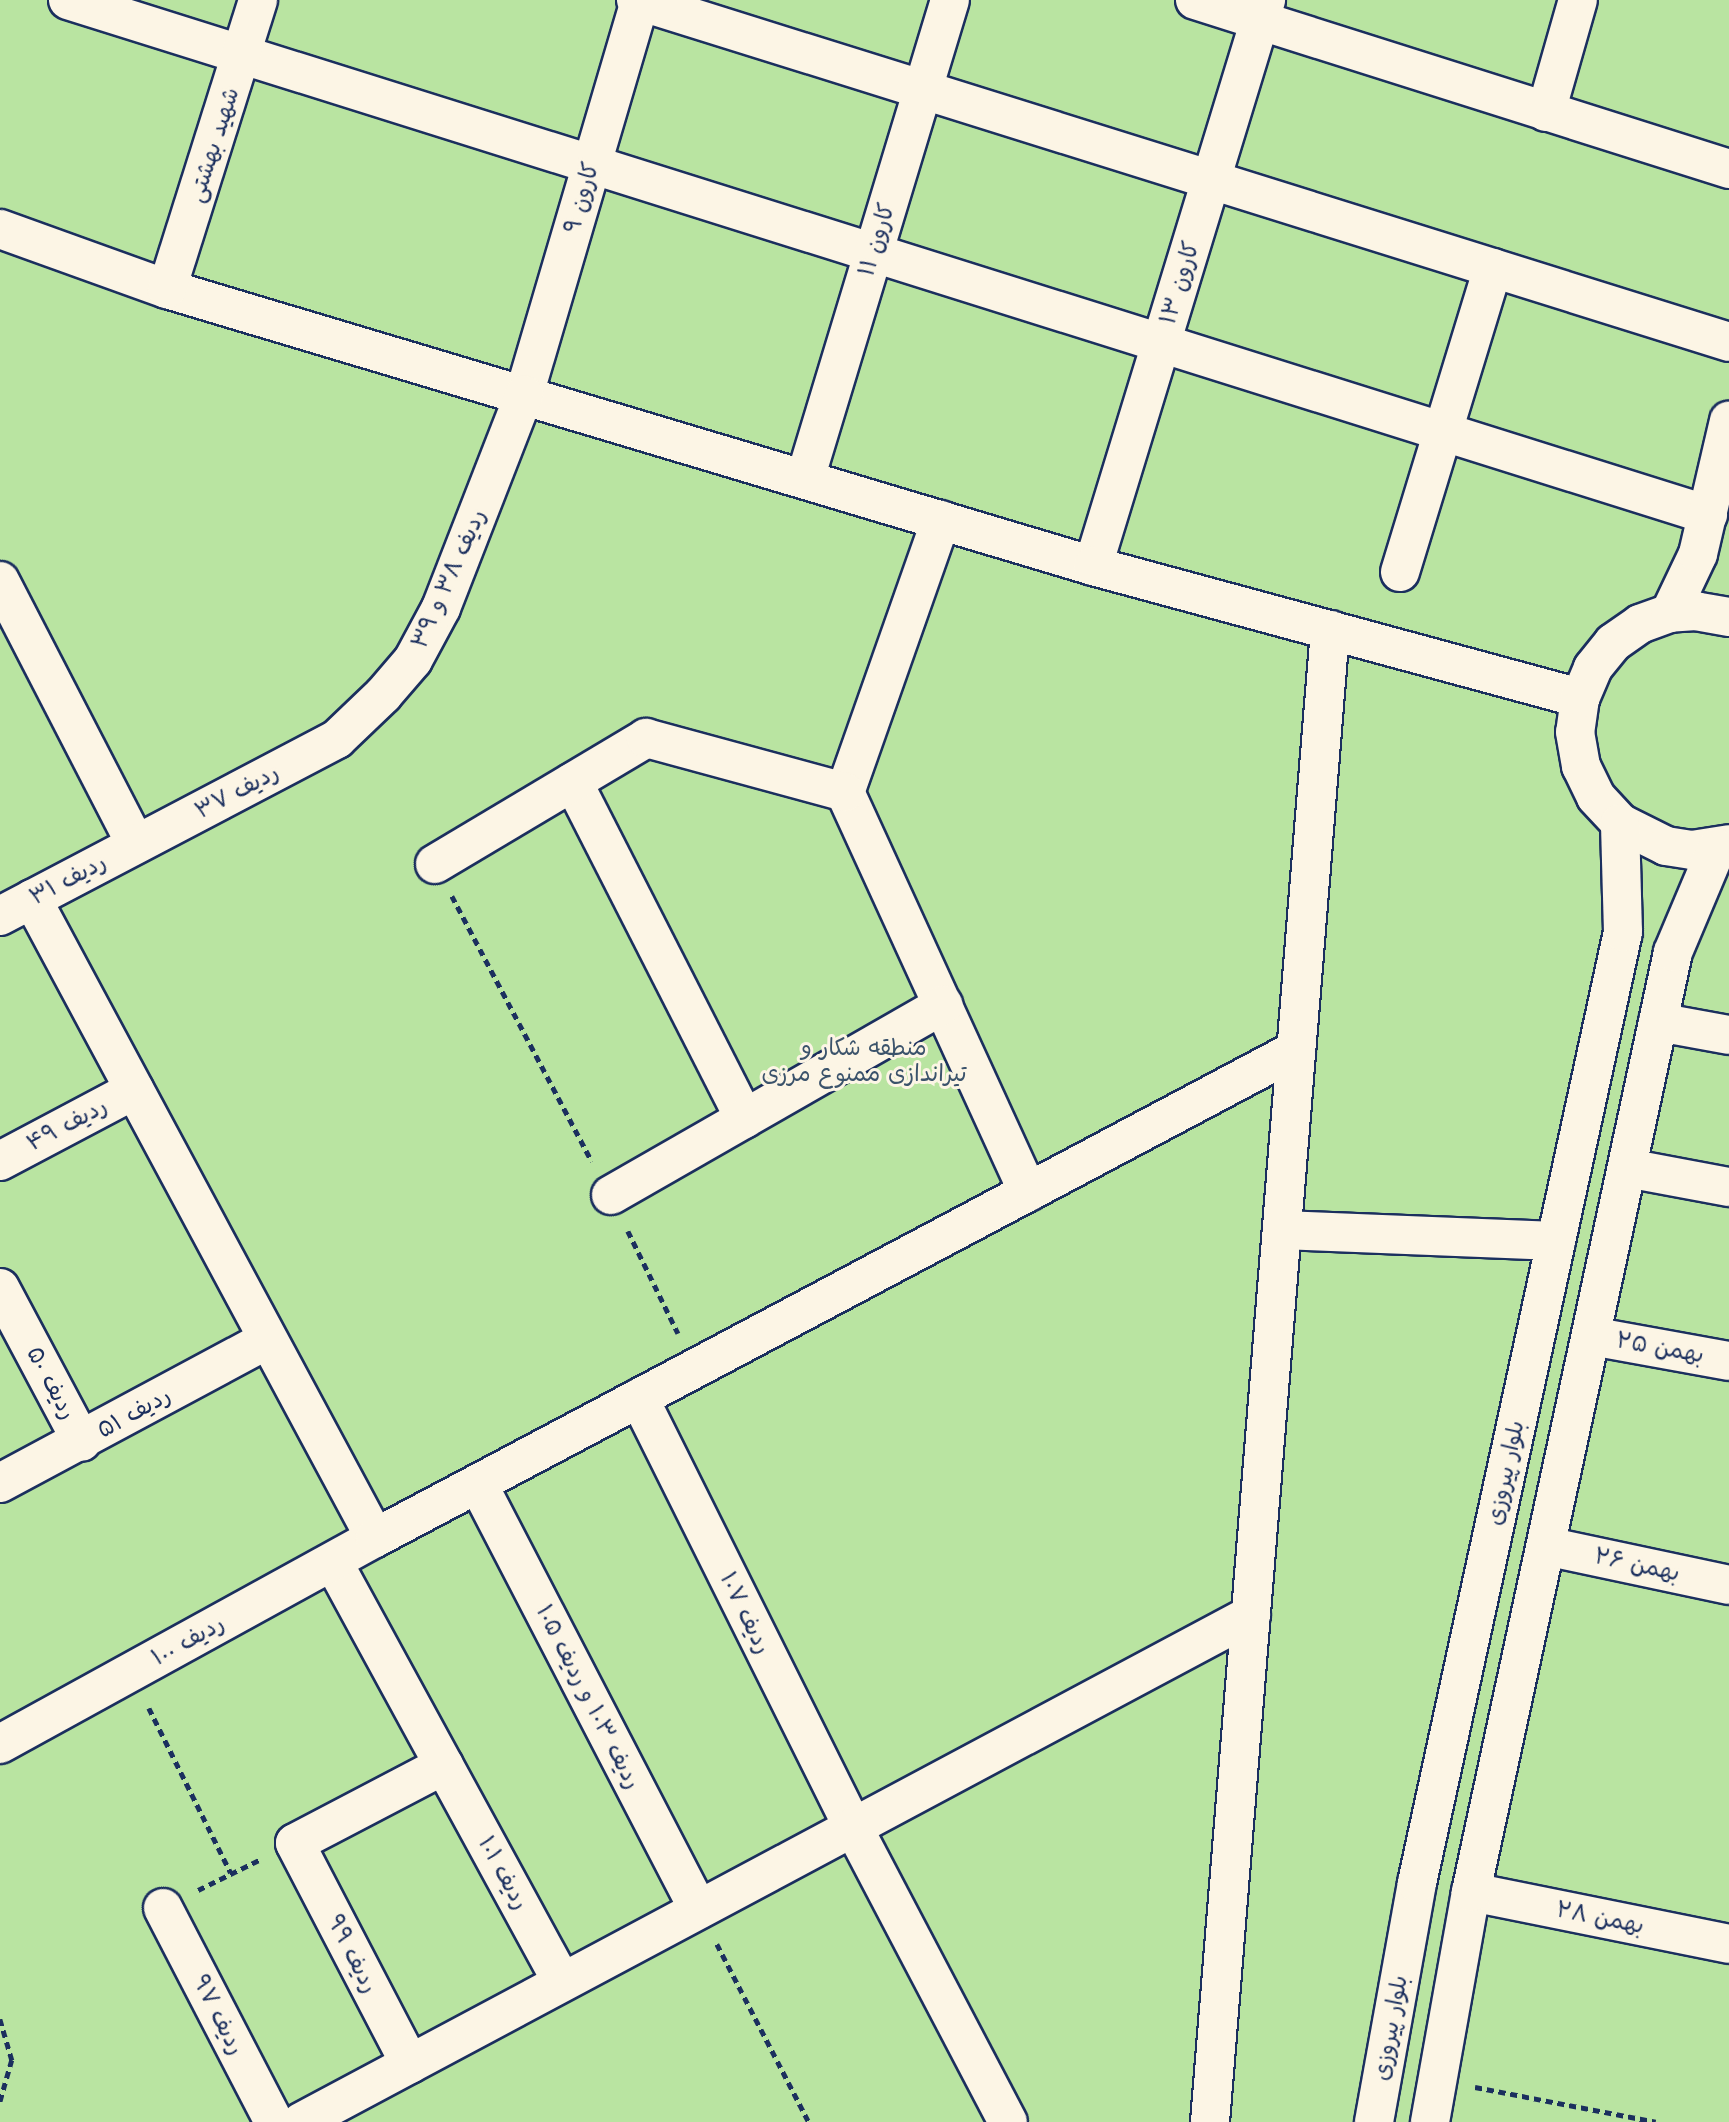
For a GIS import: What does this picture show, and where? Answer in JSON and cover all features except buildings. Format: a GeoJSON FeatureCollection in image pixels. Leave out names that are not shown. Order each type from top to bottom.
{"type":"FeatureCollection","features":[{"type":"Feature","properties":{"kind":"street"},"geometry":{"type":"LineString","coordinates":[[68,0],[1708,515]]}},
{"type":"Feature","properties":{"kind":"street","name":"شهید بهشتی"},"geometry":{"type":"LineString","coordinates":[[167,289],[258,0]]}},
{"type":"Feature","properties":{"kind":"street"},"geometry":{"type":"LineString","coordinates":[[639,0],[1729,342]]}},
{"type":"Feature","properties":{"kind":"street","name":"کارون ۹"},"geometry":{"type":"LineString","coordinates":[[524,395],[639,0]]}},
{"type":"Feature","properties":{"kind":"street","name":"کارون ۱۱"},"geometry":{"type":"LineString","coordinates":[[805,479],[950,0]]}},
{"type":"Feature","properties":{"kind":"street"},"geometry":{"type":"LineString","coordinates":[[1195,0],[1263,10],[1546,112],[1729,169]]}},
{"type":"Feature","properties":{"kind":"street"},"geometry":{"type":"LineString","coordinates":[[1546,112],[1578,0]]}},
{"type":"Feature","properties":{"kind":"street","name":"کارون ۱۳"},"geometry":{"type":"LineString","coordinates":[[1093,566],[1263,10]]}},
{"type":"Feature","properties":{"kind":"street"},"geometry":{"type":"LineString","coordinates":[[0,229],[167,289],[1093,566],[1580,698]]}},
{"type":"Feature","properties":{"kind":"street"},"geometry":{"type":"LineString","coordinates":[[1400,572],[1493,268]]}},
{"type":"Feature","properties":{"kind":"street","name":"ردیف ۳۸ و ۳۹"},"geometry":{"type":"LineString","coordinates":[[337,739],[413,660],[441,608],[524,395]]}},
{"type":"Feature","properties":{"kind":"street"},"geometry":{"type":"LineString","coordinates":[[1670,613],[1698,554],[1729,421]]}},
{"type":"Feature","properties":{"kind":"street"},"geometry":{"type":"LineString","coordinates":[[941,520],[845,792],[1028,1192]]}},
{"type":"Feature","properties":{"kind":"street"},"geometry":{"type":"LineString","coordinates":[[0,581],[136,844]]}},
{"type":"Feature","properties":{"kind":"street"},"geometry":{"type":"LineString","coordinates":[[1430,2122],[1471,1892],[1673,951],[1723,846],[1666,846],[1620,823],[1596,797],[1581,766],[1575,732],[1580,698],[1592,668],[1613,643],[1640,624],[1670,613],[1696,611],[1729,617]]}},
{"type":"Feature","properties":{"kind":"street"},"geometry":{"type":"LineString","coordinates":[[1210,2122],[1330,630]]}},
{"type":"Feature","properties":{"kind":"street"},"geometry":{"type":"LineString","coordinates":[[435,864],[646,738],[845,792]]}},
{"type":"Feature","properties":{"kind":"street","name":"ردیف ۳۷"},"geometry":{"type":"LineString","coordinates":[[136,844],[337,739]]}},
{"type":"Feature","properties":{"kind":"street"},"geometry":{"type":"LineString","coordinates":[[573,782],[745,1119]]}},
{"type":"Feature","properties":{"kind":"street","name":"بلوار پیروزی"},"geometry":{"type":"LineString","coordinates":[[1374,2122],[1420,1869],[1623,932],[1620,823]]}},
{"type":"Feature","properties":{"kind":"street","name":"ردیف ۳۱"},"geometry":{"type":"LineString","coordinates":[[16,907],[136,844]]}},
{"type":"Feature","properties":{"kind":"street"},"geometry":{"type":"LineString","coordinates":[[16,907],[135,1090],[375,1538]]}},
{"type":"Feature","properties":{"kind":"street"},"geometry":{"type":"LineString","coordinates":[[611,1195],[943,1005]]}},
{"type":"Feature","properties":{"kind":"street"},"geometry":{"type":"LineString","coordinates":[[1658,1022],[1729,1035]]}},
{"type":"Feature","properties":{"kind":"street","name":"ردیف ۱۰۰"},"geometry":{"type":"LineString","coordinates":[[0,1744],[375,1538],[1296,1050]]}},
{"type":"Feature","properties":{"kind":"street","name":"ردیف ۴۹"},"geometry":{"type":"LineString","coordinates":[[0,1161],[135,1090]]}},
{"type":"Feature","properties":{"kind":"street"},"geometry":{"type":"LineString","coordinates":[[1627,1168],[1729,1187]]}},
{"type":"Feature","properties":{"kind":"street"},"geometry":{"type":"LineString","coordinates":[[1282,1230],[1556,1241]]}},
{"type":"Feature","properties":{"kind":"street","name":"ردیف ۵۰"},"geometry":{"type":"LineString","coordinates":[[0,1288],[82,1442]]}},
{"type":"Feature","properties":{"kind":"street","name":"بهمن ۲۵"},"geometry":{"type":"LineString","coordinates":[[1591,1336],[1729,1361]]}},
{"type":"Feature","properties":{"kind":"street","name":"ردیف ۵۱"},"geometry":{"type":"LineString","coordinates":[[0,1483],[82,1442],[267,1340]]}},
{"type":"Feature","properties":{"kind":"street","name":"ردیف ۱۰۷"},"geometry":{"type":"LineString","coordinates":[[639,1398],[853,1827],[1008,2122]]}},
{"type":"Feature","properties":{"kind":"street","name":"ردیف ۱۰۳ و ردیف ۱۰۵"},"geometry":{"type":"LineString","coordinates":[[478,1484],[698,1909]]}},
{"type":"Feature","properties":{"kind":"street","name":"بهمن ۲۶"},"geometry":{"type":"LineString","coordinates":[[1546,1546],[1729,1585]]}},
{"type":"Feature","properties":{"kind":"street","name":"ردیف ۱۰۱"},"geometry":{"type":"LineString","coordinates":[[333,1562],[562,1982]]}},
{"type":"Feature","properties":{"kind":"street"},"geometry":{"type":"LineString","coordinates":[[301,2122],[1251,1615]]}},
{"type":"Feature","properties":{"kind":"street"},"geometry":{"type":"LineString","coordinates":[[295,1843],[444,1765]]}},
{"type":"Feature","properties":{"kind":"street","name":"ردیف ۹۹"},"geometry":{"type":"LineString","coordinates":[[295,1843],[410,2064]]}},
{"type":"Feature","properties":{"kind":"street","name":"بهمن ۲۸"},"geometry":{"type":"LineString","coordinates":[[1471,1892],[1729,1944]]}},
{"type":"Feature","properties":{"kind":"street","name":"ردیف ۹۷"},"geometry":{"type":"LineString","coordinates":[[163,1908],[274,2122]]}},
{"type":"Feature","properties":{"kind":"path"},"geometry":{"type":"LineString","coordinates":[[435,864],[611,1195],[696,1368]]}},
{"type":"Feature","properties":{"kind":"path"},"geometry":{"type":"LineString","coordinates":[[131,1672],[231,1873]]}},
{"type":"Feature","properties":{"kind":"path"},"geometry":{"type":"LineString","coordinates":[[163,1908],[295,1843]]}},
{"type":"Feature","properties":{"kind":"path"},"geometry":{"type":"LineString","coordinates":[[698,1909],[808,2122]]}},
{"type":"Feature","properties":{"kind":"path"},"geometry":{"type":"LineString","coordinates":[[0,2102],[12,2060],[1,2020]]}},
{"type":"Feature","properties":{"kind":"path"},"geometry":{"type":"LineString","coordinates":[[1437,2080],[1656,2122]]}},
{"type":"Feature","properties":{"kind":"green space","name":"منطقه شکار و تیراندازی ممنوع مرزی"},"geometry":{"type":"Polygon","coordinates":[[[0,0],[1729,0],[1729,2122],[0,2122],[0,0]]]}}]}
